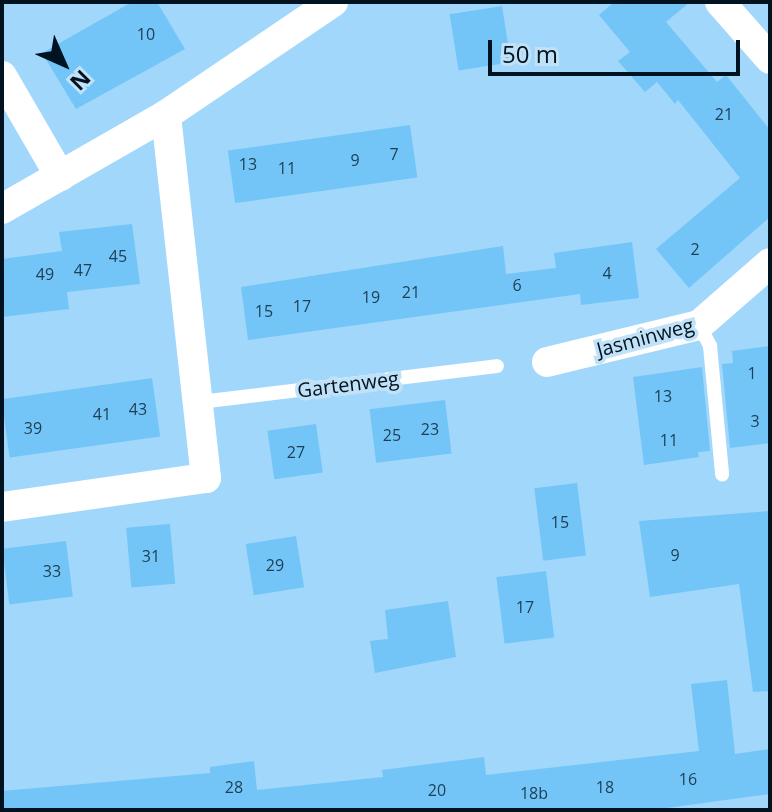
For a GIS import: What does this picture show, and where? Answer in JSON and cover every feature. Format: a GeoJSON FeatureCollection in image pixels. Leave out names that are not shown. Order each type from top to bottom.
{"type":"FeatureCollection","features":[{"type":"Feature","properties":{"kind":"street"},"geometry":{"type":"LineString","coordinates":[[2,209],[166,115],[292,13],[333,2]]}},
{"type":"Feature","properties":{"kind":"street"},"geometry":{"type":"LineString","coordinates":[[720,2],[770,59]]}},
{"type":"Feature","properties":{"kind":"street"},"geometry":{"type":"LineString","coordinates":[[2,76],[60,176]]}},
{"type":"Feature","properties":{"kind":"street"},"geometry":{"type":"LineString","coordinates":[[2,507],[206,478],[166,115]]}},
{"type":"Feature","properties":{"kind":"street","name":"Jasminweg"},"geometry":{"type":"LineString","coordinates":[[547,362],[699,325],[770,263]]}},
{"type":"Feature","properties":{"kind":"lane"},"geometry":{"type":"LineString","coordinates":[[699,325],[710,346],[722,474]]}},
{"type":"Feature","properties":{"kind":"lane","name":"Gartenweg"},"geometry":{"type":"LineString","coordinates":[[200,402],[497,366]]}},
{"type":"Feature","properties":{"kind":"building"},"geometry":{"type":"Polygon","coordinates":[[[132,2],[157,2],[185,49],[76,109],[42,53],[132,2]]]}},
{"type":"Feature","properties":{"kind":"building"},"geometry":{"type":"Polygon","coordinates":[[[614,2],[690,2],[666,22],[717,82],[726,75],[770,130],[770,217],[689,288],[656,249],[740,178],[678,100],[675,104],[657,82],[645,92],[618,61],[630,52],[599,15],[614,2]]]}},
{"type":"Feature","properties":{"kind":"building"},"geometry":{"type":"Polygon","coordinates":[[[502,6],[511,62],[459,71],[450,14],[502,6]]]}},
{"type":"Feature","properties":{"kind":"building"},"geometry":{"type":"Polygon","coordinates":[[[410,125],[417,177],[235,203],[228,151],[410,125]]]}},
{"type":"Feature","properties":{"kind":"building"},"geometry":{"type":"Polygon","coordinates":[[[132,224],[140,284],[67,292],[69,309],[2,317],[2,259],[62,251],[59,232],[132,224]]]}},
{"type":"Feature","properties":{"kind":"building"},"geometry":{"type":"Polygon","coordinates":[[[632,242],[639,298],[581,305],[580,294],[248,340],[241,287],[503,246],[506,274],[556,268],[554,253],[632,242]]]}},
{"type":"Feature","properties":{"kind":"building"},"geometry":{"type":"Polygon","coordinates":[[[770,346],[770,443],[730,448],[722,364],[733,363],[732,351],[770,346]]]}},
{"type":"Feature","properties":{"kind":"building"},"geometry":{"type":"Polygon","coordinates":[[[702,367],[710,451],[698,452],[699,457],[644,465],[633,377],[702,367]]]}},
{"type":"Feature","properties":{"kind":"building"},"geometry":{"type":"Polygon","coordinates":[[[152,378],[160,436],[10,458],[2,399],[152,378]]]}},
{"type":"Feature","properties":{"kind":"building"},"geometry":{"type":"Polygon","coordinates":[[[445,400],[452,454],[376,463],[370,409],[445,400]]]}},
{"type":"Feature","properties":{"kind":"building"},"geometry":{"type":"Polygon","coordinates":[[[316,424],[323,473],[274,479],[267,431],[316,424]]]}},
{"type":"Feature","properties":{"kind":"building"},"geometry":{"type":"Polygon","coordinates":[[[577,483],[586,555],[543,561],[534,488],[577,483]]]}},
{"type":"Feature","properties":{"kind":"building"},"geometry":{"type":"Polygon","coordinates":[[[770,511],[770,691],[753,692],[739,584],[650,597],[639,521],[770,511]]]}},
{"type":"Feature","properties":{"kind":"building"},"geometry":{"type":"Polygon","coordinates":[[[170,524],[175,584],[131,588],[126,528],[170,524]]]}},
{"type":"Feature","properties":{"kind":"building"},"geometry":{"type":"Polygon","coordinates":[[[296,536],[304,587],[254,595],[246,544],[296,536]]]}},
{"type":"Feature","properties":{"kind":"building"},"geometry":{"type":"Polygon","coordinates":[[[66,541],[73,597],[9,604],[2,549],[66,541]]]}},
{"type":"Feature","properties":{"kind":"building"},"geometry":{"type":"Polygon","coordinates":[[[546,571],[554,638],[505,644],[496,577],[546,571]]]}},
{"type":"Feature","properties":{"kind":"building"},"geometry":{"type":"Polygon","coordinates":[[[448,601],[456,657],[375,673],[370,641],[388,639],[385,610],[448,601]]]}},
{"type":"Feature","properties":{"kind":"building"},"geometry":{"type":"Polygon","coordinates":[[[727,680],[735,754],[770,749],[770,794],[652,810],[2,810],[2,791],[210,773],[210,767],[254,761],[257,790],[383,777],[382,770],[484,757],[486,775],[699,751],[691,684],[727,680]]]}}]}
